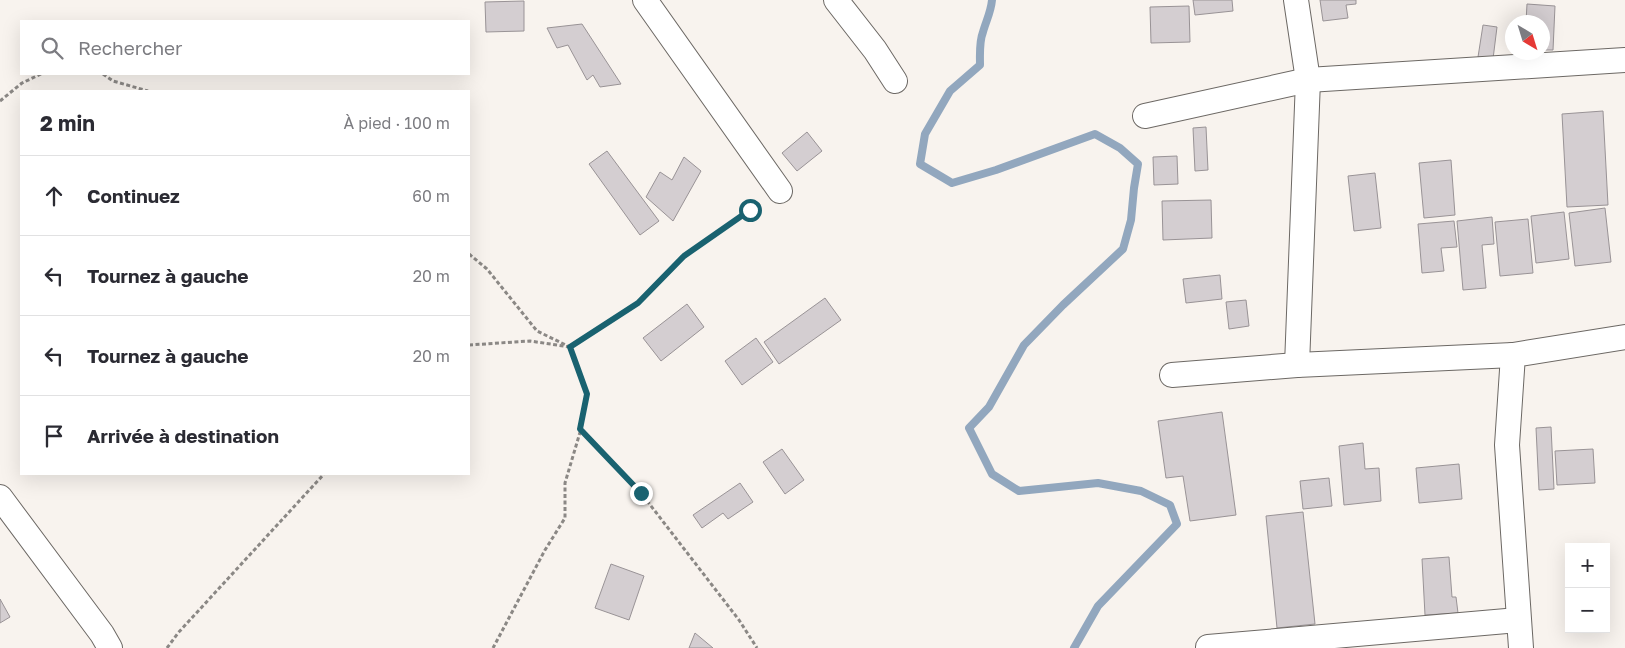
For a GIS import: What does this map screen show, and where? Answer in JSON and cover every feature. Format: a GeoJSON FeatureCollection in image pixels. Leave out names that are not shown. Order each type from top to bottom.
{"type":"FeatureCollection","features":[{"type":"Feature","properties":{"kind":"street"},"geometry":{"type":"LineString","coordinates":[[645,0],[780,191]]}},
{"type":"Feature","properties":{"kind":"street"},"geometry":{"type":"LineString","coordinates":[[836,0],[875,50],[896,81]]}},
{"type":"Feature","properties":{"kind":"street"},"geometry":{"type":"LineString","coordinates":[[1296,0],[1308,80],[1296,365]]}},
{"type":"Feature","properties":{"kind":"street"},"geometry":{"type":"LineString","coordinates":[[1145,116],[1308,80],[1625,60]]}},
{"type":"Feature","properties":{"kind":"street"},"geometry":{"type":"LineString","coordinates":[[1172,375],[1296,365],[1513,355],[1625,337]]}},
{"type":"Feature","properties":{"kind":"street"},"geometry":{"type":"LineString","coordinates":[[1513,355],[1507,445],[1521,648]]}},
{"type":"Feature","properties":{"kind":"street"},"geometry":{"type":"LineString","coordinates":[[0,497],[102,634],[110,648]]}},
{"type":"Feature","properties":{"kind":"street"},"geometry":{"type":"LineString","coordinates":[[1208,646],[1518,620]]}},
{"type":"Feature","properties":{"kind":"path"},"geometry":{"type":"LineString","coordinates":[[0,100],[22,83],[39,75]]}},
{"type":"Feature","properties":{"kind":"path"},"geometry":{"type":"LineString","coordinates":[[104,75],[113,81],[144,90]]}},
{"type":"Feature","properties":{"kind":"path"},"geometry":{"type":"LineString","coordinates":[[470,345],[530,341],[570,347],[638,303],[684,256],[780,191]]}},
{"type":"Feature","properties":{"kind":"path"},"geometry":{"type":"LineString","coordinates":[[470,255],[487,269],[537,330],[570,347],[587,394],[580,429],[565,483],[565,518],[545,550],[493,648]]}},
{"type":"Feature","properties":{"kind":"path"},"geometry":{"type":"LineString","coordinates":[[580,429],[641,493],[740,620],[757,648]]}},
{"type":"Feature","properties":{"kind":"path"},"geometry":{"type":"LineString","coordinates":[[167,648],[323,475]]}},
{"type":"Feature","properties":{"kind":"building"},"geometry":{"type":"Polygon","coordinates":[[[1193,0],[1232,0],[1233,11],[1195,15],[1193,0]]]}},
{"type":"Feature","properties":{"kind":"building"},"geometry":{"type":"Polygon","coordinates":[[[1320,0],[1356,0],[1356,4],[1346,5],[1348,18],[1323,21],[1320,0]]]}},
{"type":"Feature","properties":{"kind":"building"},"geometry":{"type":"Polygon","coordinates":[[[524,1],[524,31],[486,32],[485,2],[524,1]]]}},
{"type":"Feature","properties":{"kind":"building"},"geometry":{"type":"Polygon","coordinates":[[[1527,4],[1555,6],[1553,50],[1550,50],[1550,15],[1526,15],[1527,4]]]}},
{"type":"Feature","properties":{"kind":"building"},"geometry":{"type":"Polygon","coordinates":[[[1189,6],[1190,42],[1151,43],[1150,7],[1189,6]]]}},
{"type":"Feature","properties":{"kind":"building"},"geometry":{"type":"Polygon","coordinates":[[[582,24],[621,84],[600,87],[593,75],[587,80],[568,45],[557,48],[547,28],[582,24]]]}},
{"type":"Feature","properties":{"kind":"building"},"geometry":{"type":"Polygon","coordinates":[[[1483,25],[1497,27],[1493,59],[1478,57],[1483,25]]]}},
{"type":"Feature","properties":{"kind":"building"},"geometry":{"type":"Polygon","coordinates":[[[1603,111],[1608,205],[1567,207],[1562,114],[1603,111]]]}},
{"type":"Feature","properties":{"kind":"building"},"geometry":{"type":"Polygon","coordinates":[[[1206,127],[1208,170],[1195,171],[1193,128],[1206,127]]]}},
{"type":"Feature","properties":{"kind":"building"},"geometry":{"type":"Polygon","coordinates":[[[807,132],[822,151],[797,171],[782,153],[807,132]]]}},
{"type":"Feature","properties":{"kind":"building"},"geometry":{"type":"Polygon","coordinates":[[[607,151],[659,221],[640,235],[589,164],[607,151]]]}},
{"type":"Feature","properties":{"kind":"building"},"geometry":{"type":"Polygon","coordinates":[[[1177,156],[1178,184],[1154,185],[1153,157],[1177,156]]]}},
{"type":"Feature","properties":{"kind":"building"},"geometry":{"type":"Polygon","coordinates":[[[684,157],[701,171],[673,221],[646,197],[660,172],[672,180],[684,157]]]}},
{"type":"Feature","properties":{"kind":"building"},"geometry":{"type":"Polygon","coordinates":[[[1451,160],[1455,215],[1424,218],[1419,163],[1451,160]]]}},
{"type":"Feature","properties":{"kind":"building"},"geometry":{"type":"Polygon","coordinates":[[[1375,173],[1381,228],[1354,231],[1348,176],[1375,173]]]}},
{"type":"Feature","properties":{"kind":"building"},"geometry":{"type":"Polygon","coordinates":[[[1211,200],[1212,238],[1163,240],[1162,201],[1211,200]]]}},
{"type":"Feature","properties":{"kind":"building"},"geometry":{"type":"Polygon","coordinates":[[[1605,208],[1611,262],[1575,266],[1569,213],[1605,208]]]}},
{"type":"Feature","properties":{"kind":"building"},"geometry":{"type":"Polygon","coordinates":[[[1564,212],[1569,259],[1536,263],[1531,216],[1564,212]]]}},
{"type":"Feature","properties":{"kind":"building"},"geometry":{"type":"Polygon","coordinates":[[[1492,217],[1494,244],[1482,245],[1486,288],[1463,290],[1457,221],[1492,217]]]}},
{"type":"Feature","properties":{"kind":"building"},"geometry":{"type":"Polygon","coordinates":[[[1528,219],[1533,273],[1500,276],[1495,222],[1528,219]]]}},
{"type":"Feature","properties":{"kind":"building"},"geometry":{"type":"Polygon","coordinates":[[[1454,221],[1457,247],[1441,248],[1444,271],[1422,273],[1418,224],[1454,221]]]}},
{"type":"Feature","properties":{"kind":"building"},"geometry":{"type":"Polygon","coordinates":[[[1220,275],[1222,299],[1186,303],[1183,279],[1220,275]]]}},
{"type":"Feature","properties":{"kind":"building"},"geometry":{"type":"Polygon","coordinates":[[[825,298],[841,320],[779,364],[764,342],[825,298]]]}},
{"type":"Feature","properties":{"kind":"building"},"geometry":{"type":"Polygon","coordinates":[[[1246,300],[1249,326],[1229,329],[1226,302],[1246,300]]]}},
{"type":"Feature","properties":{"kind":"building"},"geometry":{"type":"Polygon","coordinates":[[[687,304],[704,327],[661,361],[643,338],[687,304]]]}},
{"type":"Feature","properties":{"kind":"building"},"geometry":{"type":"Polygon","coordinates":[[[756,338],[773,362],[742,385],[725,361],[756,338]]]}},
{"type":"Feature","properties":{"kind":"building"},"geometry":{"type":"Polygon","coordinates":[[[1222,412],[1236,515],[1190,521],[1183,476],[1166,478],[1158,421],[1222,412]]]}},
{"type":"Feature","properties":{"kind":"building"},"geometry":{"type":"Polygon","coordinates":[[[1551,427],[1554,489],[1539,490],[1536,428],[1551,427]]]}},
{"type":"Feature","properties":{"kind":"building"},"geometry":{"type":"Polygon","coordinates":[[[1363,443],[1365,469],[1379,468],[1381,501],[1344,505],[1339,446],[1363,443]]]}},
{"type":"Feature","properties":{"kind":"building"},"geometry":{"type":"Polygon","coordinates":[[[782,449],[804,480],[785,494],[763,462],[782,449]]]}},
{"type":"Feature","properties":{"kind":"building"},"geometry":{"type":"Polygon","coordinates":[[[1593,449],[1595,483],[1557,485],[1555,451],[1593,449]]]}},
{"type":"Feature","properties":{"kind":"building"},"geometry":{"type":"Polygon","coordinates":[[[1459,464],[1462,499],[1419,503],[1416,468],[1459,464]]]}},
{"type":"Feature","properties":{"kind":"building"},"geometry":{"type":"Polygon","coordinates":[[[1329,478],[1332,506],[1303,509],[1300,481],[1329,478]]]}},
{"type":"Feature","properties":{"kind":"building"},"geometry":{"type":"Polygon","coordinates":[[[740,483],[753,502],[728,519],[723,513],[702,528],[693,515],[740,483]]]}},
{"type":"Feature","properties":{"kind":"building"},"geometry":{"type":"Polygon","coordinates":[[[1303,512],[1315,624],[1277,628],[1266,516],[1303,512]]]}},
{"type":"Feature","properties":{"kind":"building"},"geometry":{"type":"Polygon","coordinates":[[[1449,557],[1452,597],[1456,597],[1458,613],[1425,615],[1422,559],[1449,557]]]}},
{"type":"Feature","properties":{"kind":"building"},"geometry":{"type":"Polygon","coordinates":[[[611,564],[644,576],[629,620],[595,608],[611,564]]]}},
{"type":"Feature","properties":{"kind":"building"},"geometry":{"type":"Polygon","coordinates":[[[0,599],[10,617],[0,623],[0,599]]]}},
{"type":"Feature","properties":{"kind":"building"},"geometry":{"type":"Polygon","coordinates":[[[695,633],[713,648],[689,648],[695,633]]]}},
{"type":"Feature","properties":{"kind":"waterway"},"geometry":{"type":"LineString","coordinates":[[992,0],[981,40],[980,65],[950,91],[925,134],[920,164],[952,183],[996,170],[1095,134],[1120,148],[1138,164],[1131,220],[1123,249],[1063,305],[1024,345],[989,407],[969,428],[992,474],[1019,491],[1098,483],[1141,491],[1170,505],[1177,524],[1098,606],[1074,648]]}},
{"type":"Feature","properties":{"kind":"route"},"geometry":{"type":"LineString","coordinates":[[641,493],[580,429],[587,394],[570,347],[638,303],[684,256],[750,210]]}}]}
